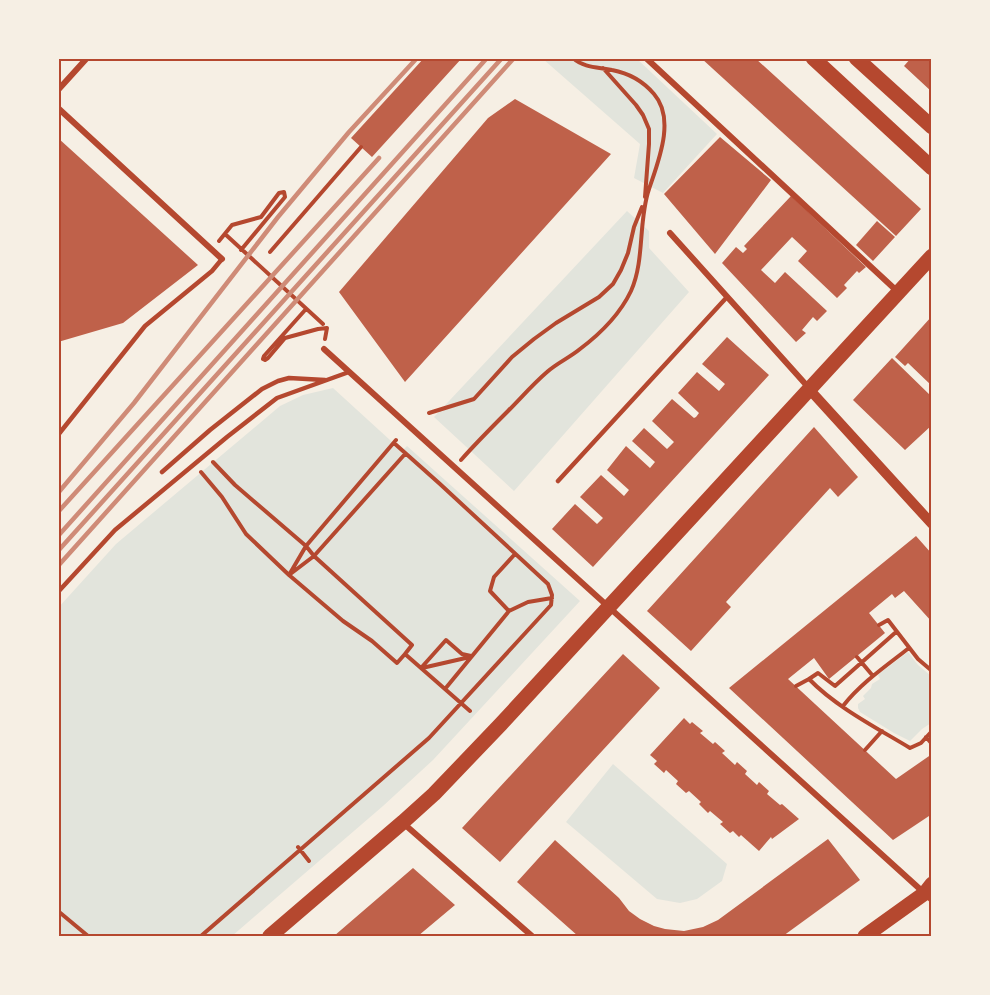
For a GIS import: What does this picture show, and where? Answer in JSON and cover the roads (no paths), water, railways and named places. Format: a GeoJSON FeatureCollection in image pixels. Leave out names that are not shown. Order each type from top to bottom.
{"type":"FeatureCollection","features":[{"type":"Feature","properties":{"kind":"main road"},"geometry":{"type":"LineString","coordinates":[[813,58],[932,168]]}},
{"type":"Feature","properties":{"kind":"main road"},"geometry":{"type":"LineString","coordinates":[[856,58],[932,128]]}},
{"type":"Feature","properties":{"kind":"main road"},"geometry":{"type":"LineString","coordinates":[[279,934],[434,794],[932,256]]}},
{"type":"Feature","properties":{"kind":"main road"},"geometry":{"type":"LineString","coordinates":[[865,936],[930,892]]}},
{"type":"Feature","properties":{"kind":"street"},"geometry":{"type":"LineString","coordinates":[[58,90],[87,58]]}},
{"type":"Feature","properties":{"kind":"street"},"geometry":{"type":"LineString","coordinates":[[646,58],[898,292]]}},
{"type":"Feature","properties":{"kind":"street"},"geometry":{"type":"LineString","coordinates":[[58,108],[222,259]]}},
{"type":"Feature","properties":{"kind":"street"},"geometry":{"type":"LineString","coordinates":[[670,233],[932,524]]}},
{"type":"Feature","properties":{"kind":"street"},"geometry":{"type":"LineString","coordinates":[[324,349],[609,607],[930,892]]}},
{"type":"Feature","properties":{"kind":"street"},"geometry":{"type":"LineString","coordinates":[[403,822],[532,936]]}},
{"type":"Feature","properties":{"kind":"lane"},"geometry":{"type":"LineString","coordinates":[[58,435],[145,326],[212,271],[222,259]]}},
{"type":"Feature","properties":{"kind":"lane"},"geometry":{"type":"LineString","coordinates":[[558,481],[727,297]]}},
{"type":"Feature","properties":{"kind":"lane"},"geometry":{"type":"LineString","coordinates":[[58,592],[115,530],[277,398],[349,372]]}},
{"type":"Feature","properties":{"kind":"lane"},"geometry":{"type":"LineString","coordinates":[[162,472],[262,389],[289,378],[328,380]]}},
{"type":"Feature","properties":{"kind":"railway"},"geometry":{"type":"LineString","coordinates":[[58,493],[134,403],[278,217],[349,132],[417,58]]}},
{"type":"Feature","properties":{"kind":"railway"},"geometry":{"type":"LineString","coordinates":[[58,536],[487,58]]}},
{"type":"Feature","properties":{"kind":"railway"},"geometry":{"type":"LineString","coordinates":[[58,551],[502,58]]}},
{"type":"Feature","properties":{"kind":"railway"},"geometry":{"type":"LineString","coordinates":[[58,566],[514,58]]}},
{"type":"Feature","properties":{"kind":"railway"},"geometry":{"type":"LineString","coordinates":[[58,512],[379,158]]}}]}
